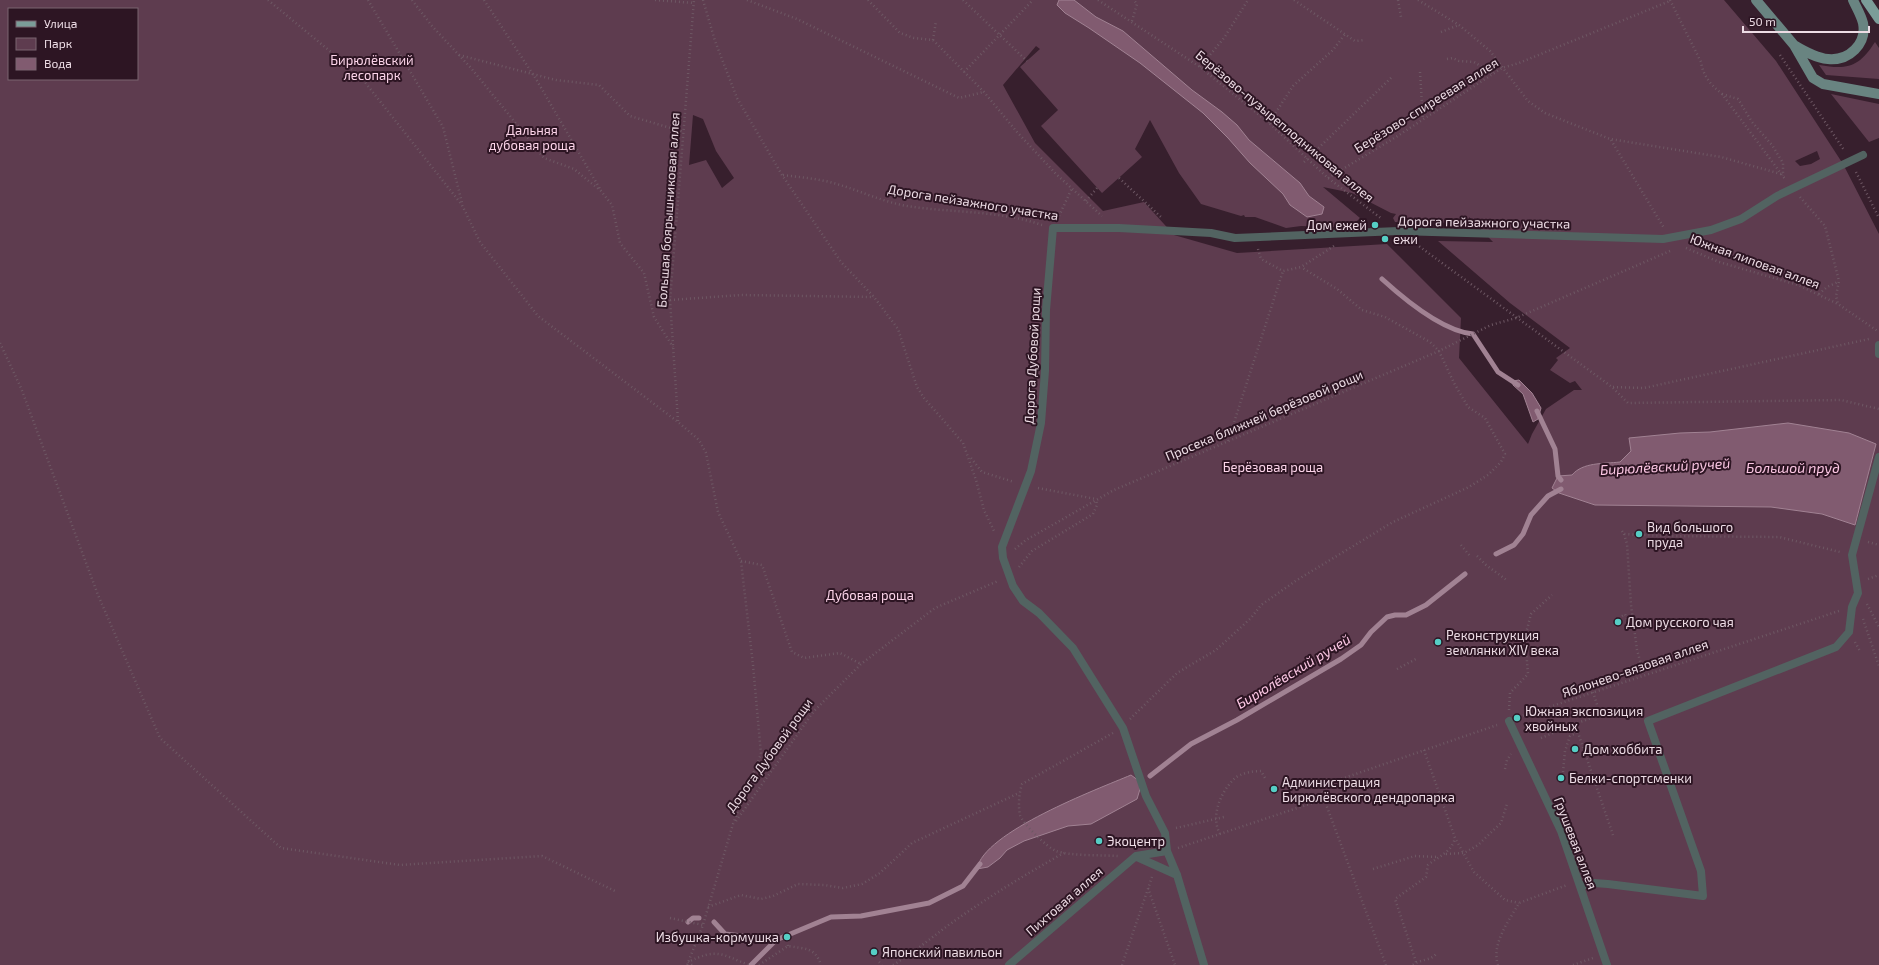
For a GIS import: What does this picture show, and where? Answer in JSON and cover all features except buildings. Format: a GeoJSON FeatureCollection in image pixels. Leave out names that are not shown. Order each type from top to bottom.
{"type":"FeatureCollection","features":[{"type":"Feature","properties":{"kind":"main road"},"geometry":{"type":"LineString","coordinates":[[1866,0],[1879,19]]}},
{"type":"Feature","properties":{"kind":"street"},"geometry":{"type":"LineString","coordinates":[[1756,0],[1794,45],[1813,78],[1823,84],[1879,94]]}},
{"type":"Feature","properties":{"kind":"street"},"geometry":{"type":"LineString","coordinates":[[1794,45],[1814,56],[1829,59],[1843,56],[1857,49],[1863,39],[1863,23],[1853,0]]}},
{"type":"Feature","properties":{"kind":"lane","name":"Дорога пейзажного участка"},"geometry":{"type":"LineString","coordinates":[[1053,228],[1119,228],[1211,233],[1235,238],[1255,239],[1398,231],[1663,239],[1711,230],[1741,219],[1792,189],[1851,160],[1863,156]]}},
{"type":"Feature","properties":{"kind":"lane","name":"Дорога Дубовой рощи"},"geometry":{"type":"LineString","coordinates":[[1009,577],[1003,558],[1002,547],[1027,486],[1041,423],[1045,371],[1046,310],[1053,228]]}},
{"type":"Feature","properties":{"kind":"lane"},"geometry":{"type":"LineString","coordinates":[[1879,345],[1879,354]]}},
{"type":"Feature","properties":{"kind":"lane"},"geometry":{"type":"LineString","coordinates":[[1579,883],[1608,884],[1704,896],[1701,870],[1648,721],[1836,648],[1849,632],[1858,593],[1852,555],[1879,457]]}},
{"type":"Feature","properties":{"kind":"lane"},"geometry":{"type":"LineString","coordinates":[[1009,577],[1013,586],[1024,601],[1039,613],[1073,648],[1089,671],[1123,728],[1146,796],[1165,833],[1167,851],[1177,875],[1204,965]]}},
{"type":"Feature","properties":{"kind":"lane","name":"Грушевая аллея"},"geometry":{"type":"LineString","coordinates":[[1510,721],[1561,831],[1607,965]]}},
{"type":"Feature","properties":{"kind":"lane"},"geometry":{"type":"LineString","coordinates":[[1136,856],[1167,851]]}},
{"type":"Feature","properties":{"kind":"lane"},"geometry":{"type":"LineString","coordinates":[[1136,856],[1177,875]]}},
{"type":"Feature","properties":{"kind":"lane","name":"Пихтовая аллея"},"geometry":{"type":"LineString","coordinates":[[1009,965],[1136,856]]}},
{"type":"Feature","properties":{"kind":"path"},"geometry":{"type":"LineString","coordinates":[[268,0],[360,76],[462,205]]}},
{"type":"Feature","properties":{"kind":"path"},"geometry":{"type":"LineString","coordinates":[[368,0],[443,127],[462,205],[480,242],[538,316],[678,422],[699,440],[706,453],[718,512],[741,561],[753,665],[761,754],[733,824],[703,925],[687,963]]}},
{"type":"Feature","properties":{"kind":"path"},"geometry":{"type":"LineString","coordinates":[[412,0],[432,26],[458,54],[544,158],[574,169],[601,191]]}},
{"type":"Feature","properties":{"kind":"path"},"geometry":{"type":"LineString","coordinates":[[484,0],[532,74],[601,191],[612,205],[620,243],[644,272],[654,317],[673,347]]}},
{"type":"Feature","properties":{"kind":"path"},"geometry":{"type":"LineString","coordinates":[[655,0],[694,2]]}},
{"type":"Feature","properties":{"kind":"path"},"geometry":{"type":"LineString","coordinates":[[703,0],[715,41],[738,98],[782,175],[842,262],[874,297],[898,330],[917,387],[924,398],[963,443],[969,456],[984,510],[1002,547]]}},
{"type":"Feature","properties":{"kind":"path"},"geometry":{"type":"LineString","coordinates":[[747,0],[797,19],[959,98],[984,92]]}},
{"type":"Feature","properties":{"kind":"path"},"geometry":{"type":"LineString","coordinates":[[868,0],[900,33],[914,38],[933,40],[984,92],[1017,132],[1056,174],[1102,216],[1119,228]]}},
{"type":"Feature","properties":{"kind":"path"},"geometry":{"type":"LineString","coordinates":[[963,0],[1027,61]]}},
{"type":"Feature","properties":{"kind":"path"},"geometry":{"type":"LineString","coordinates":[[964,72],[1033,0]]}},
{"type":"Feature","properties":{"kind":"path","name":"Берёзово-пузыреплодниковая аллея"},"geometry":{"type":"LineString","coordinates":[[1098,0],[1200,67],[1269,123],[1328,178],[1516,318],[1612,387],[1628,403],[1841,400],[1879,409]]}},
{"type":"Feature","properties":{"kind":"path"},"geometry":{"type":"LineString","coordinates":[[1132,21],[1138,4],[1134,0]]}},
{"type":"Feature","properties":{"kind":"path"},"geometry":{"type":"LineString","coordinates":[[1200,67],[1224,38],[1248,0]]}},
{"type":"Feature","properties":{"kind":"path"},"geometry":{"type":"LineString","coordinates":[[1294,0],[1355,41],[1364,40]]}},
{"type":"Feature","properties":{"kind":"path"},"geometry":{"type":"LineString","coordinates":[[1398,0],[1401,17]]}},
{"type":"Feature","properties":{"kind":"path"},"geometry":{"type":"LineString","coordinates":[[1418,0],[1459,25],[1490,51],[1528,101],[1545,113],[1610,139],[1721,157],[1782,175]]}},
{"type":"Feature","properties":{"kind":"path"},"geometry":{"type":"LineString","coordinates":[[1670,0],[1701,62],[1703,72],[1711,84],[1722,94],[1782,175]]}},
{"type":"Feature","properties":{"kind":"path","name":"Берёзово-спиреевая аллея"},"geometry":{"type":"LineString","coordinates":[[1328,178],[1423,120],[1492,73],[1670,0]]}},
{"type":"Feature","properties":{"kind":"path","name":"Большая боярышниковая аллея"},"geometry":{"type":"LineString","coordinates":[[678,422],[670,300],[694,2]]}},
{"type":"Feature","properties":{"kind":"path"},"geometry":{"type":"LineString","coordinates":[[933,40],[936,21]]}},
{"type":"Feature","properties":{"kind":"path"},"geometry":{"type":"LineString","coordinates":[[1441,32],[1459,25]]}},
{"type":"Feature","properties":{"kind":"path"},"geometry":{"type":"LineString","coordinates":[[1269,123],[1293,86],[1333,50],[1345,34]]}},
{"type":"Feature","properties":{"kind":"path"},"geometry":{"type":"LineString","coordinates":[[458,54],[556,80],[600,85],[630,116],[684,132]]}},
{"type":"Feature","properties":{"kind":"path"},"geometry":{"type":"LineString","coordinates":[[1780,55],[1851,160],[1879,218]]}},
{"type":"Feature","properties":{"kind":"path"},"geometry":{"type":"LineString","coordinates":[[1447,59],[1453,58],[1459,61],[1474,62],[1492,73]]}},
{"type":"Feature","properties":{"kind":"path"},"geometry":{"type":"LineString","coordinates":[[1420,72],[1423,120]]}},
{"type":"Feature","properties":{"kind":"path"},"geometry":{"type":"LineString","coordinates":[[1304,162],[1392,77]]}},
{"type":"Feature","properties":{"kind":"path"},"geometry":{"type":"LineString","coordinates":[[1722,94],[1738,99],[1752,122],[1772,145],[1783,163],[1782,175]]}},
{"type":"Feature","properties":{"kind":"path"},"geometry":{"type":"LineString","coordinates":[[1610,139],[1669,237]]}},
{"type":"Feature","properties":{"kind":"path","name":"Дорога пейзажного участка"},"geometry":{"type":"LineString","coordinates":[[782,175],[826,181],[888,202],[907,206],[957,210],[1030,221],[1053,228]]}},
{"type":"Feature","properties":{"kind":"path"},"geometry":{"type":"LineString","coordinates":[[1119,178],[1177,232]]}},
{"type":"Feature","properties":{"kind":"path"},"geometry":{"type":"LineString","coordinates":[[1053,228],[1072,188]]}},
{"type":"Feature","properties":{"kind":"path"},"geometry":{"type":"LineString","coordinates":[[1086,201],[1097,188]]}},
{"type":"Feature","properties":{"kind":"path"},"geometry":{"type":"LineString","coordinates":[[1792,189],[1825,226],[1839,281],[1836,296],[1838,304]]}},
{"type":"Feature","properties":{"kind":"path"},"geometry":{"type":"LineString","coordinates":[[1255,239],[1261,259],[1283,271],[1300,267],[1322,255],[1351,233]]}},
{"type":"Feature","properties":{"kind":"path","name":"Южная липовая аллея"},"geometry":{"type":"LineString","coordinates":[[1688,242],[1682,246],[1719,262],[1798,285],[1819,294],[1838,304],[1879,332]]}},
{"type":"Feature","properties":{"kind":"path","name":"Просека ближней берёзовой рощи"},"geometry":{"type":"LineString","coordinates":[[1003,558],[1026,540],[1096,499],[1439,351],[1491,325],[1516,318],[1675,249]]}},
{"type":"Feature","properties":{"kind":"path"},"geometry":{"type":"LineString","coordinates":[[1136,856],[1064,853],[1055,851],[1045,844],[1020,816],[1019,793],[1022,784],[1123,728],[1138,709],[1177,673],[1216,650],[1251,618],[1261,605],[1296,580],[1393,522],[1469,487],[1488,475],[1501,462],[1505,454],[1485,418],[1468,407],[1454,383],[1439,351],[1422,337],[1385,318],[1362,310],[1337,289],[1300,267]]}},
{"type":"Feature","properties":{"kind":"path"},"geometry":{"type":"LineString","coordinates":[[1228,441],[1283,271]]}},
{"type":"Feature","properties":{"kind":"path"},"geometry":{"type":"LineString","coordinates":[[1819,294],[1827,287],[1839,281]]}},
{"type":"Feature","properties":{"kind":"path"},"geometry":{"type":"LineString","coordinates":[[670,300],[741,295],[874,297]]}},
{"type":"Feature","properties":{"kind":"path"},"geometry":{"type":"LineString","coordinates":[[1612,387],[1644,388],[1871,339]]}},
{"type":"Feature","properties":{"kind":"path"},"geometry":{"type":"LineString","coordinates":[[0,343],[21,388],[98,595],[160,738],[281,848],[400,866],[542,856],[618,892]]}},
{"type":"Feature","properties":{"kind":"path"},"geometry":{"type":"LineString","coordinates":[[969,456],[982,472],[1027,486],[1096,499],[1097,505],[1093,514],[1032,551],[1024,564],[1009,577]]}},
{"type":"Feature","properties":{"kind":"path"},"geometry":{"type":"LineString","coordinates":[[1622,531],[1627,544],[1631,605],[1637,650],[1644,675]]}},
{"type":"Feature","properties":{"kind":"path"},"geometry":{"type":"LineString","coordinates":[[1624,534],[1664,536],[1779,537],[1852,555]]}},
{"type":"Feature","properties":{"kind":"path"},"geometry":{"type":"LineString","coordinates":[[1866,542],[1879,545]]}},
{"type":"Feature","properties":{"kind":"path"},"geometry":{"type":"LineString","coordinates":[[1461,544],[1470,556]]}},
{"type":"Feature","properties":{"kind":"path"},"geometry":{"type":"LineString","coordinates":[[1477,556],[1486,565],[1508,581]]}},
{"type":"Feature","properties":{"kind":"path"},"geometry":{"type":"LineString","coordinates":[[741,561],[762,565],[792,652],[804,658],[840,653],[860,664]]}},
{"type":"Feature","properties":{"kind":"path"},"geometry":{"type":"LineString","coordinates":[[1867,580],[1879,575]]}},
{"type":"Feature","properties":{"kind":"path","name":"Дорога Дубовой рощи"},"geometry":{"type":"LineString","coordinates":[[733,824],[814,711],[860,664],[936,608],[1009,577]]}},
{"type":"Feature","properties":{"kind":"path"},"geometry":{"type":"LineString","coordinates":[[1510,721],[1510,693],[1528,674],[1525,637],[1531,614],[1552,595]]}},
{"type":"Feature","properties":{"kind":"path"},"geometry":{"type":"LineString","coordinates":[[1866,602],[1879,627]]}},
{"type":"Feature","properties":{"kind":"path"},"geometry":{"type":"LineString","coordinates":[[1855,606],[1879,666]]}},
{"type":"Feature","properties":{"kind":"path","name":"Яблонево-вязовая аллея"},"geometry":{"type":"LineString","coordinates":[[1324,799],[1321,786],[1593,692],[1855,606]]}},
{"type":"Feature","properties":{"kind":"path"},"geometry":{"type":"LineString","coordinates":[[1622,616],[1625,614],[1627,619]]}},
{"type":"Feature","properties":{"kind":"path"},"geometry":{"type":"LineString","coordinates":[[1397,669],[1416,659]]}},
{"type":"Feature","properties":{"kind":"path"},"geometry":{"type":"LineString","coordinates":[[1593,692],[1600,714]]}},
{"type":"Feature","properties":{"kind":"path"},"geometry":{"type":"LineString","coordinates":[[1540,738],[1620,707]]}},
{"type":"Feature","properties":{"kind":"path"},"geometry":{"type":"LineString","coordinates":[[1575,724],[1613,835]]}},
{"type":"Feature","properties":{"kind":"path"},"geometry":{"type":"LineString","coordinates":[[1563,772],[1565,751],[1570,736],[1578,732]]}},
{"type":"Feature","properties":{"kind":"path"},"geometry":{"type":"LineString","coordinates":[[1424,750],[1455,838],[1474,872],[1505,900],[1519,903],[1579,883]]}},
{"type":"Feature","properties":{"kind":"path"},"geometry":{"type":"LineString","coordinates":[[1220,834],[1217,828],[1216,819],[1220,801],[1235,778],[1252,771],[1261,771],[1265,778]]}},
{"type":"Feature","properties":{"kind":"path"},"geometry":{"type":"LineString","coordinates":[[708,907],[741,895],[761,899],[773,896],[798,884],[824,885],[843,888],[862,884],[880,873],[912,843],[1019,793]]}},
{"type":"Feature","properties":{"kind":"path"},"geometry":{"type":"LineString","coordinates":[[1188,845],[1324,799],[1386,965]]}},
{"type":"Feature","properties":{"kind":"path"},"geometry":{"type":"LineString","coordinates":[[1416,962],[1395,900],[1426,878],[1428,865],[1438,857],[1445,854],[1464,852],[1478,845],[1501,823],[1507,804]]}},
{"type":"Feature","properties":{"kind":"path"},"geometry":{"type":"LineString","coordinates":[[1165,833],[1174,828],[1224,817]]}},
{"type":"Feature","properties":{"kind":"path"},"geometry":{"type":"LineString","coordinates":[[1445,854],[1454,844],[1455,838]]}},
{"type":"Feature","properties":{"kind":"path"},"geometry":{"type":"LineString","coordinates":[[893,965],[906,958],[1012,882],[1064,853]]}},
{"type":"Feature","properties":{"kind":"path"},"geometry":{"type":"LineString","coordinates":[[1373,869],[1415,856],[1438,857]]}},
{"type":"Feature","properties":{"kind":"path"},"geometry":{"type":"LineString","coordinates":[[1122,965],[1153,874]]}},
{"type":"Feature","properties":{"kind":"path"},"geometry":{"type":"LineString","coordinates":[[1148,887],[1174,965]]}},
{"type":"Feature","properties":{"kind":"path"},"geometry":{"type":"LineString","coordinates":[[1498,965],[1496,958],[1501,936],[1519,903]]}},
{"type":"Feature","properties":{"kind":"path"},"geometry":{"type":"LineString","coordinates":[[670,918],[703,925]]}},
{"type":"Feature","properties":{"kind":"path"},"geometry":{"type":"LineString","coordinates":[[787,937],[788,946]]}},
{"type":"Feature","properties":{"kind":"path"},"geometry":{"type":"LineString","coordinates":[[759,965],[788,946],[809,949],[818,955],[821,965]]}},
{"type":"Feature","properties":{"kind":"path"},"geometry":{"type":"LineString","coordinates":[[687,963],[703,955],[715,953],[749,965]]}},
{"type":"Feature","properties":{"kind":"path"},"geometry":{"type":"LineString","coordinates":[[1413,965],[1416,962],[1426,960],[1436,954]]}},
{"type":"Feature","properties":{"kind":"path"},"geometry":{"type":"LineString","coordinates":[[1573,965],[1590,959]]}},
{"type":"Feature","properties":{"kind":"path"},"geometry":{"type":"LineString","coordinates":[[879,962],[882,965]]}},
{"type":"Feature","properties":{"kind":"path"},"geometry":{"type":"LineString","coordinates":[[687,963],[692,965]]}},
{"type":"Feature","properties":{"kind":"green space"},"geometry":{"type":"Polygon","coordinates":[[[0,0],[1724,0],[1776,61],[1843,164],[1879,234],[1879,965],[0,965],[0,0]],[[1036,46],[1003,85],[1035,143],[1103,211],[1144,202],[1174,235],[1237,253],[1387,244],[1461,318],[1459,358],[1528,444],[1546,409],[1574,390],[1582,390],[1575,381],[1570,383],[1550,370],[1558,360],[1556,358],[1570,348],[1510,303],[1438,241],[1493,242],[1469,217],[1469,221],[1464,223],[1395,222],[1393,218],[1396,214],[1391,213],[1352,193],[1323,187],[1360,218],[1353,225],[1334,227],[1301,226],[1286,228],[1255,217],[1245,217],[1244,215],[1241,216],[1201,204],[1179,173],[1150,120],[1135,149],[1142,157],[1102,193],[1041,126],[1058,110],[1020,67],[1040,49],[1036,46]],[[693,115],[689,165],[706,160],[722,188],[734,178],[716,151],[703,119],[693,115]],[[1817,151],[1795,161],[1800,166],[1811,164],[1820,159],[1817,151]]]}},
{"type":"Feature","properties":{"kind":"green space"},"geometry":{"type":"Polygon","coordinates":[[[1875,42],[1879,48],[1879,79],[1826,75],[1819,65],[1845,67],[1852,65],[1864,57],[1875,42]]]}},
{"type":"Feature","properties":{"kind":"green space"},"geometry":{"type":"Polygon","coordinates":[[[1831,94],[1879,104],[1879,138],[1869,142],[1831,94]]]}},
{"type":"Feature","properties":{"kind":"water"},"geometry":{"type":"Polygon","coordinates":[[[1059,0],[1074,0],[1096,17],[1123,31],[1192,90],[1237,125],[1249,140],[1300,183],[1309,196],[1324,207],[1322,214],[1307,217],[1290,205],[1283,194],[1250,163],[1203,113],[1140,63],[1065,13],[1057,5],[1059,0]]]}},
{"type":"Feature","properties":{"kind":"water"},"geometry":{"type":"Polygon","coordinates":[[[1519,380],[1532,393],[1541,408],[1538,419],[1533,422],[1523,394],[1513,385],[1513,381],[1519,380]]]}},
{"type":"Feature","properties":{"kind":"water","name":"Большой пруд"},"geometry":{"type":"Polygon","coordinates":[[[1788,423],[1849,433],[1876,444],[1855,525],[1822,514],[1771,507],[1595,505],[1559,493],[1552,488],[1558,476],[1572,475],[1588,466],[1620,462],[1631,451],[1629,438],[1680,433],[1710,432],[1788,423]]]}},
{"type":"Feature","properties":{"kind":"water"},"geometry":{"type":"Polygon","coordinates":[[[1131,775],[1139,781],[1140,789],[1137,799],[1091,824],[1068,826],[1024,841],[1007,850],[1000,858],[988,867],[977,869],[984,855],[999,841],[1020,827],[1069,801],[1131,775]]]}},
{"type":"Feature","properties":{"kind":"waterway"},"geometry":{"type":"LineString","coordinates":[[1382,279],[1401,296],[1436,321],[1461,332],[1473,334],[1498,372],[1518,385]]}},
{"type":"Feature","properties":{"kind":"waterway"},"geometry":{"type":"LineString","coordinates":[[1537,411],[1555,449],[1558,476],[1561,480]]}},
{"type":"Feature","properties":{"kind":"waterway","name":"Бирюлёвский ручей"},"geometry":{"type":"LineString","coordinates":[[1496,554],[1514,545],[1523,534],[1531,515],[1548,496],[1561,489]]}},
{"type":"Feature","properties":{"kind":"waterway","name":"Бирюлёвский ручей"},"geometry":{"type":"LineString","coordinates":[[1150,776],[1191,744],[1237,720],[1341,659],[1361,645],[1371,632],[1387,617],[1406,615],[1426,605],[1465,574]]}},
{"type":"Feature","properties":{"kind":"waterway","name":"Бирюлёвский ручей"},"geometry":{"type":"LineString","coordinates":[[714,922],[725,934],[776,940],[831,917],[861,916],[929,903],[963,886],[980,864]]}},
{"type":"Feature","properties":{"kind":"waterway","name":"Бирюлёвский ручей"},"geometry":{"type":"LineString","coordinates":[[688,922],[693,918],[699,918]]}},
{"type":"Feature","properties":{"kind":"waterway"},"geometry":{"type":"LineString","coordinates":[[751,965],[776,940]]}},
{"type":"Feature","properties":{"kind":"place","name":"Дом ежей"},"geometry":{"type":"Point","coordinates":[1375,225]}},
{"type":"Feature","properties":{"kind":"place","name":"ежи"},"geometry":{"type":"Point","coordinates":[1385,239]}},
{"type":"Feature","properties":{"kind":"place","name":"Вид большого пруда"},"geometry":{"type":"Point","coordinates":[1639,534]}},
{"type":"Feature","properties":{"kind":"place","name":"Дом русского чая"},"geometry":{"type":"Point","coordinates":[1618,622]}},
{"type":"Feature","properties":{"kind":"place","name":"Реконструкция землянки XIV века"},"geometry":{"type":"Point","coordinates":[1438,642]}},
{"type":"Feature","properties":{"kind":"place","name":"Южная экспозиция хвойных"},"geometry":{"type":"Point","coordinates":[1517,718]}},
{"type":"Feature","properties":{"kind":"place","name":"Дом хоббита"},"geometry":{"type":"Point","coordinates":[1575,749]}},
{"type":"Feature","properties":{"kind":"place","name":"Белки-спортсменки"},"geometry":{"type":"Point","coordinates":[1561,778]}},
{"type":"Feature","properties":{"kind":"place","name":"Администрация Бирюлёвского дендропарка"},"geometry":{"type":"Point","coordinates":[1274,789]}},
{"type":"Feature","properties":{"kind":"place","name":"Экоцентр"},"geometry":{"type":"Point","coordinates":[1099,841]}},
{"type":"Feature","properties":{"kind":"place","name":"Избушка-кормушка"},"geometry":{"type":"Point","coordinates":[787,937]}},
{"type":"Feature","properties":{"kind":"place","name":"Японcкий павильон"},"geometry":{"type":"Point","coordinates":[874,952]}},
{"type":"Feature","properties":{"kind":"park label","name":"Бирюлёвский лесопарк"},"geometry":{"type":"Point","coordinates":[372,68]}},
{"type":"Feature","properties":{"kind":"park label","name":"Дальняя дубовая роща"},"geometry":{"type":"Point","coordinates":[532,138]}},
{"type":"Feature","properties":{"kind":"park label","name":"Берёзовая роща"},"geometry":{"type":"Point","coordinates":[1273,467]}},
{"type":"Feature","properties":{"kind":"park label","name":"Дубовая роща"},"geometry":{"type":"Point","coordinates":[870,595]}}]}
